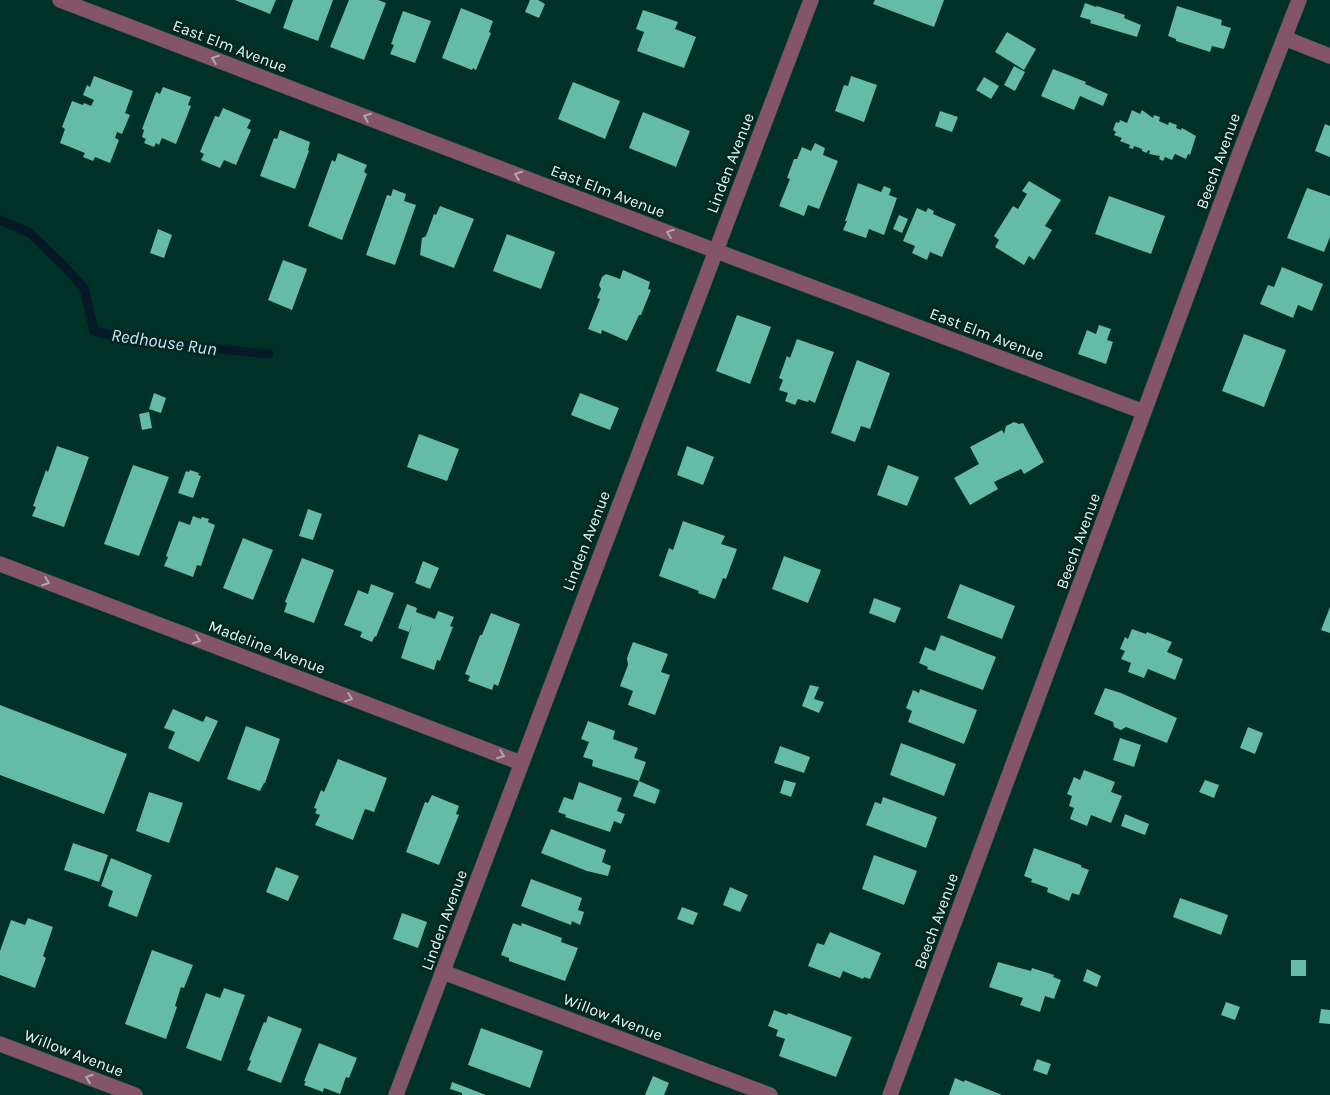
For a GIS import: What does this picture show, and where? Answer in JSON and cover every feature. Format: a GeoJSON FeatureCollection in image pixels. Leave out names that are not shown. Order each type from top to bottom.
{"type":"FeatureCollection","features":[{"type":"Feature","properties":{"kind":"street","name":"East Elm Avenue"},"geometry":{"type":"LineString","coordinates":[[60,0],[716,251],[1144,412]]}},
{"type":"Feature","properties":{"kind":"street","name":"Linden Avenue"},"geometry":{"type":"LineString","coordinates":[[396,1095],[811,0]]}},
{"type":"Feature","properties":{"kind":"street","name":"Beech Avenue"},"geometry":{"type":"LineString","coordinates":[[890,1095],[1240,152],[1299,0]]}},
{"type":"Feature","properties":{"kind":"street"},"geometry":{"type":"LineString","coordinates":[[1284,38],[1330,56]]}},
{"type":"Feature","properties":{"kind":"street","name":"Madeline Avenue"},"geometry":{"type":"LineString","coordinates":[[0,564],[521,763]]}},
{"type":"Feature","properties":{"kind":"street","name":"Willow Avenue"},"geometry":{"type":"LineString","coordinates":[[443,972],[770,1095]]}},
{"type":"Feature","properties":{"kind":"street","name":"Willow Avenue"},"geometry":{"type":"LineString","coordinates":[[0,1044],[135,1095]]}},
{"type":"Feature","properties":{"kind":"building"},"geometry":{"type":"Polygon","coordinates":[[[235,0],[276,0],[270,14],[235,0]]]}},
{"type":"Feature","properties":{"kind":"building"},"geometry":{"type":"Polygon","coordinates":[[[293,0],[333,0],[318,41],[283,28],[293,0]]]}},
{"type":"Feature","properties":{"kind":"building"},"geometry":{"type":"Polygon","coordinates":[[[349,0],[378,0],[386,3],[364,60],[330,47],[349,0]]]}},
{"type":"Feature","properties":{"kind":"building"},"geometry":{"type":"Polygon","coordinates":[[[530,0],[538,0],[545,4],[539,18],[525,12],[530,0]]]}},
{"type":"Feature","properties":{"kind":"building"},"geometry":{"type":"Polygon","coordinates":[[[875,0],[944,0],[934,27],[873,4],[875,0]]]}},
{"type":"Feature","properties":{"kind":"building"},"geometry":{"type":"Polygon","coordinates":[[[1085,3],[1125,15],[1124,18],[1141,25],[1137,37],[1090,23],[1091,20],[1080,17],[1085,3]]]}},
{"type":"Feature","properties":{"kind":"building"},"geometry":{"type":"Polygon","coordinates":[[[1177,6],[1222,20],[1221,25],[1231,28],[1224,49],[1212,46],[1210,52],[1176,41],[1176,39],[1168,36],[1177,6]]]}},
{"type":"Feature","properties":{"kind":"building"},"geometry":{"type":"Polygon","coordinates":[[[461,8],[493,21],[489,32],[491,33],[476,70],[442,58],[461,8]]]}},
{"type":"Feature","properties":{"kind":"building"},"geometry":{"type":"Polygon","coordinates":[[[643,10],[678,22],[675,29],[696,37],[684,68],[637,51],[644,32],[636,29],[643,10]]]}},
{"type":"Feature","properties":{"kind":"building"},"geometry":{"type":"Polygon","coordinates":[[[403,11],[431,21],[415,63],[390,54],[394,45],[391,44],[403,11]]]}},
{"type":"Feature","properties":{"kind":"building"},"geometry":{"type":"Polygon","coordinates":[[[1007,32],[1036,49],[1024,70],[995,52],[1007,32]]]}},
{"type":"Feature","properties":{"kind":"building"},"geometry":{"type":"Polygon","coordinates":[[[1014,66],[1025,72],[1015,91],[1004,85],[1014,66]]]}},
{"type":"Feature","properties":{"kind":"building"},"geometry":{"type":"Polygon","coordinates":[[[1053,69],[1086,82],[1085,84],[1108,94],[1103,106],[1080,96],[1074,110],[1041,96],[1053,69]]]}},
{"type":"Feature","properties":{"kind":"building"},"geometry":{"type":"Polygon","coordinates":[[[94,76],[133,91],[125,113],[130,115],[122,134],[117,132],[115,138],[119,140],[110,163],[95,157],[93,161],[83,157],[85,153],[60,143],[65,129],[62,127],[72,101],[91,106],[94,100],[83,95],[87,85],[90,87],[94,76]]]}},
{"type":"Feature","properties":{"kind":"building"},"geometry":{"type":"Polygon","coordinates":[[[851,76],[877,85],[864,122],[835,111],[844,85],[848,86],[851,76]]]}},
{"type":"Feature","properties":{"kind":"building"},"geometry":{"type":"Polygon","coordinates":[[[984,77],[999,86],[991,99],[976,90],[984,77]]]}},
{"type":"Feature","properties":{"kind":"building"},"geometry":{"type":"Polygon","coordinates":[[[573,82],[620,101],[605,139],[558,119],[573,82]]]}},
{"type":"Feature","properties":{"kind":"building"},"geometry":{"type":"Polygon","coordinates":[[[163,87],[191,97],[188,105],[191,106],[176,144],[162,138],[159,145],[156,143],[154,147],[144,143],[146,139],[142,137],[144,130],[142,129],[156,92],[160,94],[163,87]]]}},
{"type":"Feature","properties":{"kind":"building"},"geometry":{"type":"Polygon","coordinates":[[[223,108],[251,120],[247,128],[251,130],[236,165],[224,160],[220,168],[201,160],[204,154],[200,152],[215,116],[219,117],[223,108]]]}},
{"type":"Feature","properties":{"kind":"building"},"geometry":{"type":"Polygon","coordinates":[[[1132,110],[1140,114],[1142,110],[1153,118],[1154,115],[1160,117],[1159,121],[1168,125],[1169,122],[1177,125],[1176,128],[1181,130],[1182,128],[1196,136],[1190,155],[1188,154],[1186,159],[1175,154],[1172,160],[1165,157],[1163,161],[1159,159],[1160,156],[1149,154],[1150,151],[1148,150],[1147,153],[1134,146],[1133,149],[1129,148],[1130,145],[1120,141],[1122,138],[1114,135],[1116,132],[1113,130],[1116,122],[1119,123],[1120,120],[1127,123],[1132,110]]]}},
{"type":"Feature","properties":{"kind":"building"},"geometry":{"type":"Polygon","coordinates":[[[940,111],[958,117],[952,132],[935,126],[940,111]]]}},
{"type":"Feature","properties":{"kind":"building"},"geometry":{"type":"Polygon","coordinates":[[[643,112],[690,131],[676,167],[629,148],[643,112]]]}},
{"type":"Feature","properties":{"kind":"building"},"geometry":{"type":"Polygon","coordinates":[[[1325,124],[1330,126],[1330,157],[1315,151],[1325,124]]]}},
{"type":"Feature","properties":{"kind":"building"},"geometry":{"type":"Polygon","coordinates":[[[280,130],[310,142],[309,151],[295,189],[260,176],[274,138],[277,139],[280,130]]]}},
{"type":"Feature","properties":{"kind":"building"},"geometry":{"type":"Polygon","coordinates":[[[815,143],[825,148],[823,155],[838,161],[819,209],[808,205],[804,216],[779,206],[790,179],[787,178],[794,159],[797,159],[802,147],[811,151],[815,143]]]}},
{"type":"Feature","properties":{"kind":"building"},"geometry":{"type":"Polygon","coordinates":[[[338,153],[367,165],[364,172],[367,174],[342,240],[308,226],[332,160],[335,162],[338,153]]]}},
{"type":"Feature","properties":{"kind":"building"},"geometry":{"type":"Polygon","coordinates":[[[1029,181],[1061,200],[1045,226],[1052,230],[1034,260],[1029,256],[1024,265],[995,247],[999,240],[994,236],[1013,206],[1018,209],[1027,194],[1022,191],[1029,181]]]}},
{"type":"Feature","properties":{"kind":"building"},"geometry":{"type":"Polygon","coordinates":[[[858,183],[881,192],[884,186],[891,189],[889,195],[897,198],[884,235],[869,229],[866,238],[843,230],[858,183]]]}},
{"type":"Feature","properties":{"kind":"building"},"geometry":{"type":"Polygon","coordinates":[[[1307,188],[1330,196],[1330,237],[1324,252],[1287,238],[1307,188]]]}},
{"type":"Feature","properties":{"kind":"building"},"geometry":{"type":"Polygon","coordinates":[[[393,189],[406,194],[404,201],[416,205],[395,265],[366,255],[387,195],[391,196],[393,189]]]}},
{"type":"Feature","properties":{"kind":"building"},"geometry":{"type":"Polygon","coordinates":[[[1109,196],[1165,216],[1151,254],[1095,234],[1109,196]]]}},
{"type":"Feature","properties":{"kind":"building"},"geometry":{"type":"Polygon","coordinates":[[[440,206],[474,219],[454,268],[420,255],[422,238],[426,236],[434,214],[436,215],[440,206]]]}},
{"type":"Feature","properties":{"kind":"building"},"geometry":{"type":"Polygon","coordinates":[[[917,208],[926,212],[928,208],[934,211],[933,214],[956,224],[942,257],[930,252],[927,260],[912,253],[915,246],[903,241],[917,208]]]}},
{"type":"Feature","properties":{"kind":"building"},"geometry":{"type":"Polygon","coordinates":[[[899,215],[908,219],[902,233],[893,229],[899,215]]]}},
{"type":"Feature","properties":{"kind":"building"},"geometry":{"type":"Polygon","coordinates":[[[158,229],[172,235],[164,258],[150,253],[158,229]]]}},
{"type":"Feature","properties":{"kind":"building"},"geometry":{"type":"Polygon","coordinates":[[[507,234],[555,252],[541,289],[493,271],[507,234]]]}},
{"type":"Feature","properties":{"kind":"building"},"geometry":{"type":"Polygon","coordinates":[[[283,260],[307,269],[292,310],[268,300],[283,260]]]}},
{"type":"Feature","properties":{"kind":"building"},"geometry":{"type":"Polygon","coordinates":[[[1282,267],[1323,284],[1312,311],[1298,305],[1293,318],[1260,304],[1268,285],[1274,287],[1282,267]]]}},
{"type":"Feature","properties":{"kind":"building"},"geometry":{"type":"Polygon","coordinates":[[[623,270],[650,282],[648,289],[651,290],[641,315],[639,315],[627,341],[602,330],[601,334],[588,329],[600,299],[597,298],[601,289],[599,285],[602,277],[606,274],[620,279],[623,270]]]}},
{"type":"Feature","properties":{"kind":"building"},"geometry":{"type":"Polygon","coordinates":[[[737,315],[771,327],[750,384],[716,371],[737,315]]]}},
{"type":"Feature","properties":{"kind":"building"},"geometry":{"type":"Polygon","coordinates":[[[1099,325],[1111,329],[1107,340],[1113,342],[1106,364],[1078,354],[1087,330],[1096,334],[1099,325]]]}},
{"type":"Feature","properties":{"kind":"building"},"geometry":{"type":"Polygon","coordinates":[[[1244,334],[1286,350],[1264,407],[1222,391],[1244,334]]]}},
{"type":"Feature","properties":{"kind":"building"},"geometry":{"type":"Polygon","coordinates":[[[797,339],[834,352],[815,403],[809,400],[808,402],[798,399],[795,405],[785,401],[788,393],[779,390],[783,380],[779,378],[787,356],[790,358],[797,339]]]}},
{"type":"Feature","properties":{"kind":"building"},"geometry":{"type":"Polygon","coordinates":[[[857,360],[890,373],[870,429],[861,426],[855,442],[831,433],[857,360]]]}},
{"type":"Feature","properties":{"kind":"building"},"geometry":{"type":"Polygon","coordinates":[[[154,393],[166,398],[161,413],[149,409],[154,393]]]}},
{"type":"Feature","properties":{"kind":"building"},"geometry":{"type":"Polygon","coordinates":[[[580,393],[619,408],[610,430],[571,415],[580,393]]]}},
{"type":"Feature","properties":{"kind":"building"},"geometry":{"type":"Polygon","coordinates":[[[149,412],[152,428],[142,430],[139,414],[149,412]]]}},
{"type":"Feature","properties":{"kind":"building"},"geometry":{"type":"Polygon","coordinates":[[[1014,422],[1023,423],[1044,462],[1024,474],[1021,469],[994,482],[998,489],[970,505],[954,478],[979,464],[970,447],[1002,430],[1004,434],[1006,426],[1014,422]]]}},
{"type":"Feature","properties":{"kind":"building"},"geometry":{"type":"Polygon","coordinates":[[[419,434],[459,449],[447,481],[407,467],[419,434]]]}},
{"type":"Feature","properties":{"kind":"building"},"geometry":{"type":"Polygon","coordinates":[[[57,446],[89,457],[64,527],[32,516],[36,507],[33,506],[57,446]]]}},
{"type":"Feature","properties":{"kind":"building"},"geometry":{"type":"Polygon","coordinates":[[[687,446],[714,457],[703,485],[677,475],[687,446]]]}},
{"type":"Feature","properties":{"kind":"building"},"geometry":{"type":"Polygon","coordinates":[[[133,465],[169,477],[139,556],[104,544],[133,465]]]}},
{"type":"Feature","properties":{"kind":"building"},"geometry":{"type":"Polygon","coordinates":[[[888,465],[919,477],[907,506],[877,495],[888,465]]]}},
{"type":"Feature","properties":{"kind":"building"},"geometry":{"type":"Polygon","coordinates":[[[190,470],[199,473],[198,475],[201,476],[193,498],[178,493],[186,471],[189,472],[190,470]]]}},
{"type":"Feature","properties":{"kind":"building"},"geometry":{"type":"Polygon","coordinates":[[[308,509],[322,514],[313,540],[299,536],[308,509]]]}},
{"type":"Feature","properties":{"kind":"building"},"geometry":{"type":"Polygon","coordinates":[[[193,516],[209,519],[208,522],[215,525],[201,566],[197,565],[193,577],[164,566],[179,521],[190,525],[193,516]]]}},
{"type":"Feature","properties":{"kind":"building"},"geometry":{"type":"Polygon","coordinates":[[[683,521],[725,536],[721,544],[737,549],[726,579],[723,578],[715,599],[659,576],[669,548],[673,550],[683,521]]]}},
{"type":"Feature","properties":{"kind":"building"},"geometry":{"type":"Polygon","coordinates":[[[243,538],[273,550],[253,600],[223,588],[243,538]]]}},
{"type":"Feature","properties":{"kind":"building"},"geometry":{"type":"Polygon","coordinates":[[[784,556],[821,570],[808,603],[772,589],[784,556]]]}},
{"type":"Feature","properties":{"kind":"building"},"geometry":{"type":"Polygon","coordinates":[[[302,558],[334,570],[314,623],[284,612],[287,603],[285,602],[302,558]]]}},
{"type":"Feature","properties":{"kind":"building"},"geometry":{"type":"Polygon","coordinates":[[[423,561],[439,568],[430,589],[415,583],[423,561]]]}},
{"type":"Feature","properties":{"kind":"building"},"geometry":{"type":"Polygon","coordinates":[[[371,584],[394,593],[376,637],[372,642],[360,637],[362,632],[344,625],[358,590],[368,594],[371,584]]]}},
{"type":"Feature","properties":{"kind":"building"},"geometry":{"type":"Polygon","coordinates":[[[960,584],[1015,606],[1002,639],[947,618],[960,584]]]}},
{"type":"Feature","properties":{"kind":"building"},"geometry":{"type":"Polygon","coordinates":[[[874,598],[901,608],[895,623],[869,613],[874,598]]]}},
{"type":"Feature","properties":{"kind":"building"},"geometry":{"type":"Polygon","coordinates":[[[407,604],[417,608],[416,612],[435,619],[438,611],[454,617],[450,626],[453,627],[440,661],[437,660],[434,670],[401,658],[413,621],[409,632],[398,628],[407,604]]]}},
{"type":"Feature","properties":{"kind":"building"},"geometry":{"type":"Polygon","coordinates":[[[1330,607],[1330,633],[1321,630],[1330,607]]]}},
{"type":"Feature","properties":{"kind":"building"},"geometry":{"type":"Polygon","coordinates":[[[491,613],[520,624],[498,686],[494,684],[492,690],[468,681],[470,676],[465,674],[491,613]]]}},
{"type":"Feature","properties":{"kind":"building"},"geometry":{"type":"Polygon","coordinates":[[[1132,629],[1146,634],[1147,632],[1172,642],[1167,652],[1183,659],[1175,680],[1148,669],[1144,678],[1128,672],[1131,663],[1121,659],[1125,651],[1120,649],[1125,637],[1128,639],[1132,629]]]}},
{"type":"Feature","properties":{"kind":"building"},"geometry":{"type":"Polygon","coordinates":[[[941,635],[996,657],[983,690],[927,669],[928,667],[919,663],[925,647],[935,651],[941,635]]]}},
{"type":"Feature","properties":{"kind":"building"},"geometry":{"type":"Polygon","coordinates":[[[633,642],[668,654],[661,672],[670,675],[655,715],[628,705],[633,691],[620,686],[628,665],[627,658],[633,642]]]}},
{"type":"Feature","properties":{"kind":"building"},"geometry":{"type":"Polygon","coordinates":[[[810,685],[819,687],[814,699],[824,702],[819,713],[802,706],[810,685]]]}},
{"type":"Feature","properties":{"kind":"building"},"geometry":{"type":"Polygon","coordinates":[[[1105,688],[1121,693],[1177,718],[1167,743],[1126,727],[1121,730],[1114,727],[1113,722],[1094,714],[1105,688]]]}},
{"type":"Feature","properties":{"kind":"building"},"geometry":{"type":"Polygon","coordinates":[[[920,689],[977,710],[964,744],[908,722],[912,711],[906,708],[913,690],[919,693],[920,689]]]}},
{"type":"Feature","properties":{"kind":"building"},"geometry":{"type":"Polygon","coordinates":[[[0,705],[127,754],[104,814],[0,775],[0,705]]]}},
{"type":"Feature","properties":{"kind":"building"},"geometry":{"type":"Polygon","coordinates":[[[173,709],[203,722],[206,716],[218,721],[199,762],[168,748],[175,732],[164,728],[173,709]]]}},
{"type":"Feature","properties":{"kind":"building"},"geometry":{"type":"Polygon","coordinates":[[[588,721],[615,731],[613,739],[638,748],[634,758],[646,762],[639,781],[592,766],[593,760],[583,757],[589,742],[581,739],[588,721]]]}},
{"type":"Feature","properties":{"kind":"building"},"geometry":{"type":"Polygon","coordinates":[[[246,726],[280,739],[265,783],[260,791],[227,779],[246,726]]]}},
{"type":"Feature","properties":{"kind":"building"},"geometry":{"type":"Polygon","coordinates":[[[1248,727],[1263,733],[1255,754],[1240,748],[1248,727]]]}},
{"type":"Feature","properties":{"kind":"building"},"geometry":{"type":"Polygon","coordinates":[[[1120,738],[1141,745],[1134,767],[1113,760],[1120,738]]]}},
{"type":"Feature","properties":{"kind":"building"},"geometry":{"type":"Polygon","coordinates":[[[901,743],[956,764],[944,796],[890,775],[901,743]]]}},
{"type":"Feature","properties":{"kind":"building"},"geometry":{"type":"Polygon","coordinates":[[[780,746],[810,757],[804,773],[774,763],[780,746]]]}},
{"type":"Feature","properties":{"kind":"building"},"geometry":{"type":"Polygon","coordinates":[[[338,759],[387,778],[374,812],[365,809],[353,840],[315,825],[320,815],[315,813],[317,809],[314,808],[321,790],[324,792],[338,759]]]}},
{"type":"Feature","properties":{"kind":"building"},"geometry":{"type":"Polygon","coordinates":[[[1084,770],[1115,782],[1111,792],[1122,796],[1111,823],[1091,815],[1087,826],[1070,819],[1074,808],[1069,806],[1072,796],[1067,794],[1074,777],[1080,780],[1084,770]]]}},
{"type":"Feature","properties":{"kind":"building"},"geometry":{"type":"Polygon","coordinates":[[[784,780],[796,783],[791,797],[780,793],[784,780]]]}},
{"type":"Feature","properties":{"kind":"building"},"geometry":{"type":"Polygon","coordinates":[[[1205,780],[1219,785],[1214,798],[1199,792],[1205,780]]]}},
{"type":"Feature","properties":{"kind":"building"},"geometry":{"type":"Polygon","coordinates":[[[639,781],[660,790],[655,804],[633,796],[639,781]]]}},
{"type":"Feature","properties":{"kind":"building"},"geometry":{"type":"Polygon","coordinates":[[[579,782],[622,798],[617,811],[625,814],[621,824],[614,821],[610,832],[565,817],[566,815],[558,812],[564,797],[573,800],[579,782]]]}},
{"type":"Feature","properties":{"kind":"building"},"geometry":{"type":"Polygon","coordinates":[[[149,792],[183,803],[169,843],[136,831],[149,792]]]}},
{"type":"Feature","properties":{"kind":"building"},"geometry":{"type":"Polygon","coordinates":[[[432,795],[459,806],[456,814],[459,815],[439,865],[406,852],[425,802],[428,803],[432,795]]]}},
{"type":"Feature","properties":{"kind":"building"},"geometry":{"type":"Polygon","coordinates":[[[883,797],[937,817],[926,848],[866,825],[875,802],[881,804],[883,797]]]}},
{"type":"Feature","properties":{"kind":"building"},"geometry":{"type":"Polygon","coordinates":[[[1125,814],[1149,824],[1145,835],[1121,826],[1125,814]]]}},
{"type":"Feature","properties":{"kind":"building"},"geometry":{"type":"Polygon","coordinates":[[[551,829],[606,850],[602,862],[611,866],[608,876],[587,871],[541,853],[551,829]]]}},
{"type":"Feature","properties":{"kind":"building"},"geometry":{"type":"Polygon","coordinates":[[[73,843],[108,855],[99,882],[64,870],[73,843]]]}},
{"type":"Feature","properties":{"kind":"building"},"geometry":{"type":"Polygon","coordinates":[[[1034,848],[1081,865],[1081,867],[1089,870],[1079,895],[1072,893],[1069,901],[1047,892],[1048,888],[1031,882],[1032,879],[1024,876],[1034,848]]]}},
{"type":"Feature","properties":{"kind":"building"},"geometry":{"type":"Polygon","coordinates":[[[874,855],[917,871],[904,905],[862,889],[874,855]]]}},
{"type":"Feature","properties":{"kind":"building"},"geometry":{"type":"Polygon","coordinates":[[[111,858],[152,875],[137,917],[108,906],[113,891],[101,886],[111,858]]]}},
{"type":"Feature","properties":{"kind":"building"},"geometry":{"type":"Polygon","coordinates":[[[276,867],[299,876],[288,901],[266,892],[276,867]]]}},
{"type":"Feature","properties":{"kind":"building"},"geometry":{"type":"Polygon","coordinates":[[[531,879],[582,898],[578,910],[584,912],[580,925],[572,921],[571,925],[521,906],[531,879]]]}},
{"type":"Feature","properties":{"kind":"building"},"geometry":{"type":"Polygon","coordinates":[[[730,887],[748,895],[740,912],[723,905],[730,887]]]}},
{"type":"Feature","properties":{"kind":"building"},"geometry":{"type":"Polygon","coordinates":[[[1180,898],[1228,915],[1221,935],[1173,917],[1180,898]]]}},
{"type":"Feature","properties":{"kind":"building"},"geometry":{"type":"Polygon","coordinates":[[[682,907],[698,913],[693,925],[677,919],[682,907]]]}},
{"type":"Feature","properties":{"kind":"building"},"geometry":{"type":"Polygon","coordinates":[[[402,913],[427,922],[418,948],[393,939],[402,913]]]}},
{"type":"Feature","properties":{"kind":"building"},"geometry":{"type":"Polygon","coordinates":[[[28,918],[53,927],[43,956],[46,958],[35,988],[0,975],[0,951],[11,920],[25,925],[28,918]]]}},
{"type":"Feature","properties":{"kind":"building"},"geometry":{"type":"Polygon","coordinates":[[[513,923],[521,926],[522,923],[562,938],[561,942],[578,948],[565,981],[509,961],[509,958],[501,955],[513,923]]]}},
{"type":"Feature","properties":{"kind":"building"},"geometry":{"type":"Polygon","coordinates":[[[830,932],[881,953],[870,979],[864,977],[863,979],[843,971],[840,978],[808,966],[817,943],[824,945],[830,932]]]}},
{"type":"Feature","properties":{"kind":"building"},"geometry":{"type":"Polygon","coordinates":[[[152,950],[193,965],[184,988],[181,987],[175,1006],[177,1007],[166,1039],[125,1024],[152,950]]]}},
{"type":"Feature","properties":{"kind":"building"},"geometry":{"type":"Polygon","coordinates":[[[1291,960],[1306,960],[1306,976],[1291,976],[1291,960]]]}},
{"type":"Feature","properties":{"kind":"building"},"geometry":{"type":"Polygon","coordinates":[[[998,962],[1031,971],[1032,968],[1054,975],[1053,977],[1061,980],[1054,999],[1045,996],[1040,1012],[1020,1005],[1023,998],[989,987],[998,962]]]}},
{"type":"Feature","properties":{"kind":"building"},"geometry":{"type":"Polygon","coordinates":[[[1087,969],[1101,976],[1097,987],[1083,981],[1087,969]]]}},
{"type":"Feature","properties":{"kind":"building"},"geometry":{"type":"Polygon","coordinates":[[[224,988],[245,995],[221,1061],[186,1048],[206,993],[220,998],[224,988]]]}},
{"type":"Feature","properties":{"kind":"building"},"geometry":{"type":"Polygon","coordinates":[[[1226,1002],[1240,1007],[1235,1020],[1221,1015],[1226,1002]]]}},
{"type":"Feature","properties":{"kind":"building"},"geometry":{"type":"Polygon","coordinates":[[[1321,1009],[1330,1010],[1330,1024],[1319,1023],[1321,1009]]]}},
{"type":"Feature","properties":{"kind":"building"},"geometry":{"type":"Polygon","coordinates":[[[774,1010],[787,1015],[788,1013],[852,1037],[836,1077],[779,1056],[785,1039],[776,1036],[778,1030],[768,1026],[774,1010]]]}},
{"type":"Feature","properties":{"kind":"building"},"geometry":{"type":"Polygon","coordinates":[[[268,1016],[302,1029],[281,1083],[247,1070],[251,1061],[249,1060],[268,1016]]]}},
{"type":"Feature","properties":{"kind":"building"},"geometry":{"type":"Polygon","coordinates":[[[481,1028],[543,1051],[530,1088],[468,1065],[481,1028]]]}},
{"type":"Feature","properties":{"kind":"building"},"geometry":{"type":"Polygon","coordinates":[[[319,1043],[357,1058],[349,1078],[346,1077],[340,1094],[324,1088],[323,1092],[304,1085],[319,1043]]]}},
{"type":"Feature","properties":{"kind":"building"},"geometry":{"type":"Polygon","coordinates":[[[1037,1059],[1051,1064],[1047,1075],[1033,1070],[1037,1059]]]}},
{"type":"Feature","properties":{"kind":"building"},"geometry":{"type":"Polygon","coordinates":[[[653,1076],[669,1083],[664,1095],[645,1095],[653,1076]]]}},
{"type":"Feature","properties":{"kind":"building"},"geometry":{"type":"Polygon","coordinates":[[[955,1078],[964,1082],[965,1080],[1002,1095],[949,1095],[955,1078]]]}},
{"type":"Feature","properties":{"kind":"building"},"geometry":{"type":"Polygon","coordinates":[[[452,1082],[486,1095],[462,1095],[462,1093],[450,1089],[452,1082]]]}},
{"type":"Feature","properties":{"kind":"waterway","name":"Redhouse Run"},"geometry":{"type":"LineString","coordinates":[[0,220],[30,233],[84,288],[94,331],[138,341],[269,354]]}}]}
